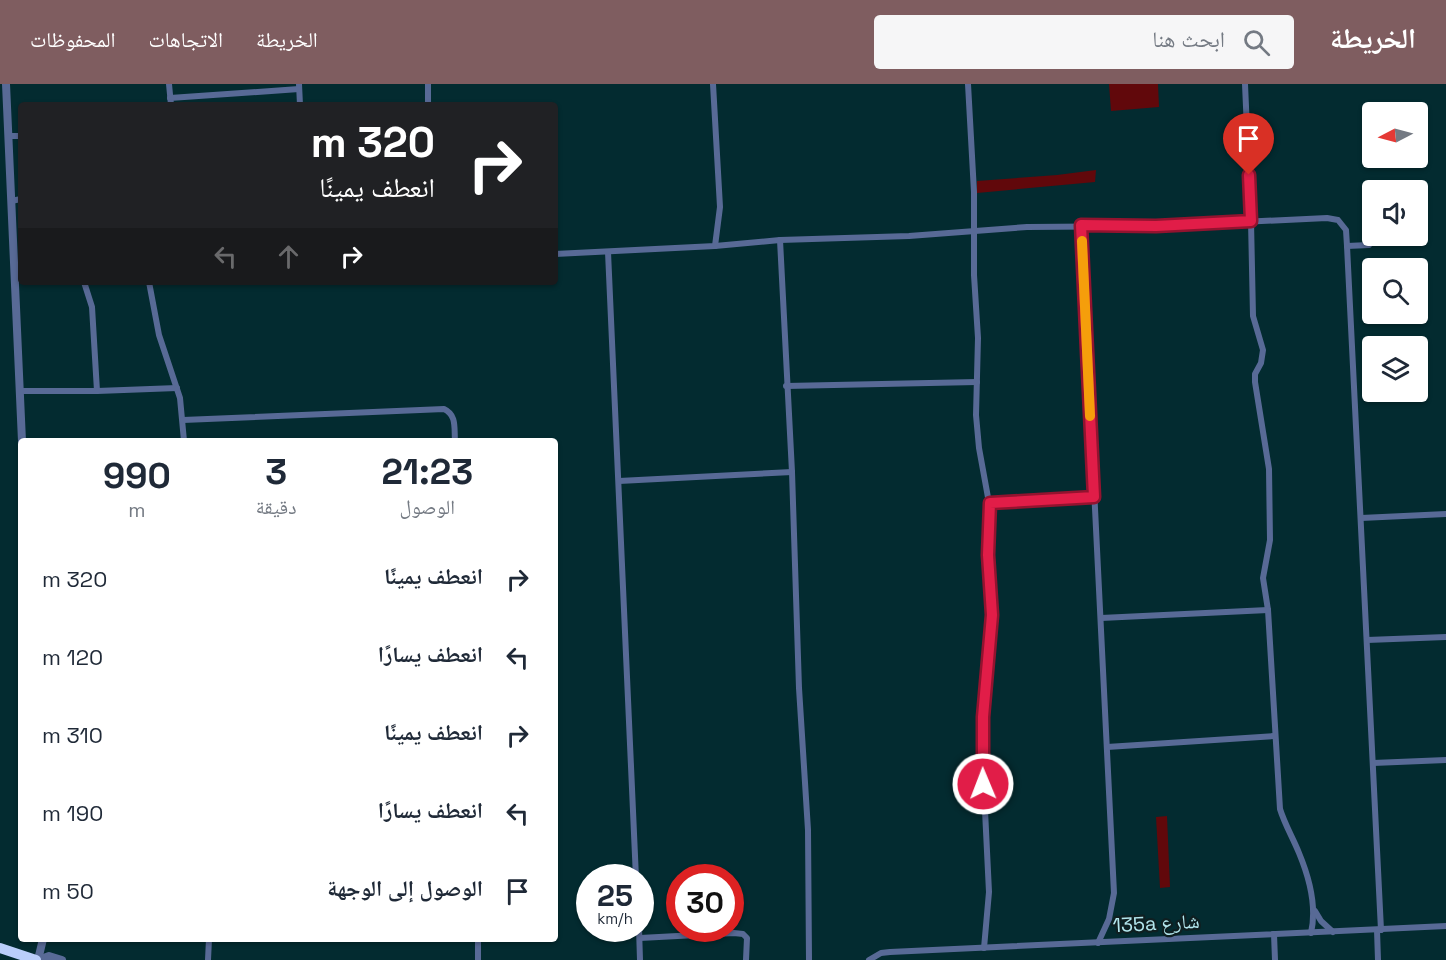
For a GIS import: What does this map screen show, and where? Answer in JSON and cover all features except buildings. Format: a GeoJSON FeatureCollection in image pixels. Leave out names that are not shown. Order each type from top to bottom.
{"type":"FeatureCollection","features":[{"type":"Feature","properties":{"kind":"highway"},"geometry":{"type":"LineString","coordinates":[[0,948],[37,960]]}},
{"type":"Feature","properties":{"kind":"street"},"geometry":{"type":"LineString","coordinates":[[6,84],[11,201],[18,272]]}},
{"type":"Feature","properties":{"kind":"street"},"geometry":{"type":"LineString","coordinates":[[169,84],[170,101],[299,87],[300,102]]}},
{"type":"Feature","properties":{"kind":"street"},"geometry":{"type":"LineString","coordinates":[[428,84],[428,102]]}},
{"type":"Feature","properties":{"kind":"street"},"geometry":{"type":"LineString","coordinates":[[713,84],[720,207],[715,246]]}},
{"type":"Feature","properties":{"kind":"street"},"geometry":{"type":"LineString","coordinates":[[968,84],[975,231],[977,431],[990,503],[988,555],[992,615],[982,749],[989,892],[984,948]]}},
{"type":"Feature","properties":{"kind":"street"},"geometry":{"type":"LineString","coordinates":[[1245,84],[1251,221],[1252,316],[1263,350],[1261,363],[1255,374],[1255,382],[1269,469],[1270,540],[1263,572],[1268,610],[1274,736],[1280,809],[1302,861],[1313,908],[1311,933]]}},
{"type":"Feature","properties":{"kind":"street"},"geometry":{"type":"LineString","coordinates":[[9,136],[18,136]]}},
{"type":"Feature","properties":{"kind":"street"},"geometry":{"type":"LineString","coordinates":[[11,201],[18,200]]}},
{"type":"Feature","properties":{"kind":"street"},"geometry":{"type":"LineString","coordinates":[[558,254],[1081,225],[1156,226],[1333,218],[1343,225],[1346,230],[1347,246],[1373,763],[1378,960]]}},
{"type":"Feature","properties":{"kind":"street"},"geometry":{"type":"LineString","coordinates":[[1081,225],[1114,893],[1109,919],[1098,943]]}},
{"type":"Feature","properties":{"kind":"street"},"geometry":{"type":"LineString","coordinates":[[780,240],[792,472],[794,583],[808,830],[809,960]]}},
{"type":"Feature","properties":{"kind":"street"},"geometry":{"type":"LineString","coordinates":[[1347,246],[1362,245]]}},
{"type":"Feature","properties":{"kind":"street"},"geometry":{"type":"LineString","coordinates":[[608,252],[635,864]]}},
{"type":"Feature","properties":{"kind":"street"},"geometry":{"type":"LineString","coordinates":[[18,285],[22,438]]}},
{"type":"Feature","properties":{"kind":"street"},"geometry":{"type":"LineString","coordinates":[[85,285],[92,307],[97,391]]}},
{"type":"Feature","properties":{"kind":"street"},"geometry":{"type":"LineString","coordinates":[[150,285],[159,335],[177,388],[184,438]]}},
{"type":"Feature","properties":{"kind":"street"},"geometry":{"type":"LineString","coordinates":[[786,386],[977,382]]}},
{"type":"Feature","properties":{"kind":"street"},"geometry":{"type":"LineString","coordinates":[[19,392],[177,388]]}},
{"type":"Feature","properties":{"kind":"street"},"geometry":{"type":"LineString","coordinates":[[183,420],[444,409],[453,418],[455,438]]}},
{"type":"Feature","properties":{"kind":"street"},"geometry":{"type":"LineString","coordinates":[[619,482],[792,472]]}},
{"type":"Feature","properties":{"kind":"street"},"geometry":{"type":"LineString","coordinates":[[990,503],[1094,497]]}},
{"type":"Feature","properties":{"kind":"street"},"geometry":{"type":"LineString","coordinates":[[1361,518],[1446,514]]}},
{"type":"Feature","properties":{"kind":"street"},"geometry":{"type":"LineString","coordinates":[[1101,618],[1268,610]]}},
{"type":"Feature","properties":{"kind":"street"},"geometry":{"type":"LineString","coordinates":[[1367,640],[1446,637]]}},
{"type":"Feature","properties":{"kind":"street"},"geometry":{"type":"LineString","coordinates":[[1107,747],[1274,736]]}},
{"type":"Feature","properties":{"kind":"street"},"geometry":{"type":"LineString","coordinates":[[1373,763],[1446,760]]}},
{"type":"Feature","properties":{"kind":"street"},"geometry":{"type":"LineString","coordinates":[[1313,908],[1321,921],[1333,932]]}},
{"type":"Feature","properties":{"kind":"street","name":"135a شارع"},"geometry":{"type":"LineString","coordinates":[[869,960],[881,953],[890,952],[1446,926]]}},
{"type":"Feature","properties":{"kind":"street"},"geometry":{"type":"LineString","coordinates":[[654,937],[743,934],[747,938],[746,960]]}},
{"type":"Feature","properties":{"kind":"street"},"geometry":{"type":"LineString","coordinates":[[1274,934],[1275,960]]}},
{"type":"Feature","properties":{"kind":"street"},"geometry":{"type":"LineString","coordinates":[[37,960],[42,942]]}},
{"type":"Feature","properties":{"kind":"street"},"geometry":{"type":"LineString","coordinates":[[45,942],[53,956]]}},
{"type":"Feature","properties":{"kind":"street"},"geometry":{"type":"LineString","coordinates":[[208,960],[209,942]]}},
{"type":"Feature","properties":{"kind":"street"},"geometry":{"type":"LineString","coordinates":[[478,942],[478,960]]}},
{"type":"Feature","properties":{"kind":"street"},"geometry":{"type":"LineString","coordinates":[[640,942],[640,960]]}},
{"type":"Feature","properties":{"kind":"street"},"geometry":{"type":"LineString","coordinates":[[37,960],[46,956],[62,960]]}},
{"type":"Feature","properties":{"kind":"shaded area"},"geometry":{"type":"Polygon","coordinates":[[[1109,84],[1158,84],[1159,107],[1111,111],[1109,84]]]}},
{"type":"Feature","properties":{"kind":"shaded area"},"geometry":{"type":"Polygon","coordinates":[[[1096,170],[1095,182],[977,193],[977,181],[1096,170]]]}},
{"type":"Feature","properties":{"kind":"shaded area"},"geometry":{"type":"Polygon","coordinates":[[[1167,816],[1170,887],[1160,888],[1156,817],[1167,816]]]}},
{"type":"Feature","properties":{"kind":"slow traffic"},"geometry":{"type":"LineString","coordinates":[[1082,241],[1090,416]]}},
{"type":"Feature","properties":{"kind":"route"},"geometry":{"type":"LineString","coordinates":[[983,784],[983,717],[992,615],[988,555],[990,503],[1094,497],[1081,225],[1156,226],[1251,221],[1249,175]]}}]}
